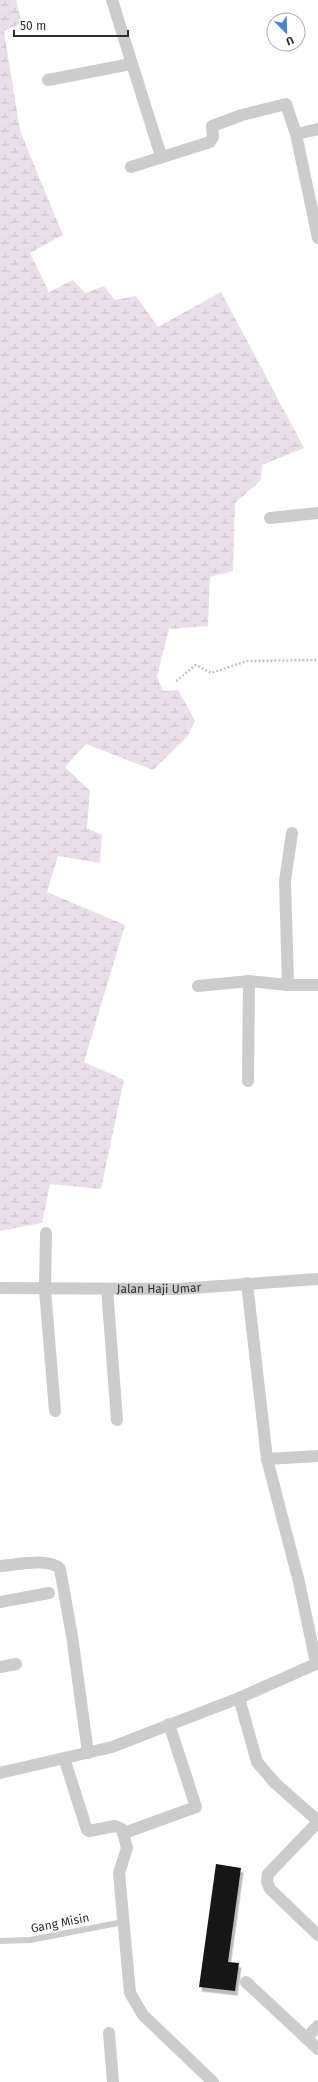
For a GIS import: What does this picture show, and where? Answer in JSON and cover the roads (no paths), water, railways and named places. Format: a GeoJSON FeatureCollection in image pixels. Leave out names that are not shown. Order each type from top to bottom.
{"type":"FeatureCollection","features":[{"type":"Feature","properties":{"kind":"street"},"geometry":{"type":"LineString","coordinates":[[112,0],[161,156]]}},
{"type":"Feature","properties":{"kind":"street"},"geometry":{"type":"LineString","coordinates":[[48,80],[131,64]]}},
{"type":"Feature","properties":{"kind":"street"},"geometry":{"type":"LineString","coordinates":[[131,167],[161,156],[210,142],[213,137],[212,126],[242,115],[286,104],[296,134],[318,238]]}},
{"type":"Feature","properties":{"kind":"street"},"geometry":{"type":"LineString","coordinates":[[296,134],[318,128]]}},
{"type":"Feature","properties":{"kind":"street"},"geometry":{"type":"LineString","coordinates":[[270,518],[318,513]]}},
{"type":"Feature","properties":{"kind":"street"},"geometry":{"type":"LineString","coordinates":[[288,985],[285,881],[292,833]]}},
{"type":"Feature","properties":{"kind":"street"},"geometry":{"type":"LineString","coordinates":[[248,1081],[249,981]]}},
{"type":"Feature","properties":{"kind":"street"},"geometry":{"type":"LineString","coordinates":[[198,986],[249,981],[288,985],[318,985]]}},
{"type":"Feature","properties":{"kind":"street"},"geometry":{"type":"LineString","coordinates":[[46,1233],[45,1290],[55,1411]]}},
{"type":"Feature","properties":{"kind":"street","name":"Jalan Haji Umar"},"geometry":{"type":"LineString","coordinates":[[0,1288],[45,1290],[178,1289],[318,1279]]}},
{"type":"Feature","properties":{"kind":"street"},"geometry":{"type":"LineString","coordinates":[[0,1772],[88,1753],[112,1746],[239,1698],[317,1663],[302,1595],[267,1459],[247,1283]]}},
{"type":"Feature","properties":{"kind":"street"},"geometry":{"type":"LineString","coordinates":[[107,1289],[117,1420]]}},
{"type":"Feature","properties":{"kind":"street"},"geometry":{"type":"LineString","coordinates":[[267,1459],[318,1456]]}},
{"type":"Feature","properties":{"kind":"street"},"geometry":{"type":"LineString","coordinates":[[0,1566],[48,1562],[57,1565],[60,1569],[72,1636],[88,1753]]}},
{"type":"Feature","properties":{"kind":"street"},"geometry":{"type":"LineString","coordinates":[[0,1602],[49,1593]]}},
{"type":"Feature","properties":{"kind":"street"},"geometry":{"type":"LineString","coordinates":[[0,1667],[16,1664]]}},
{"type":"Feature","properties":{"kind":"street"},"geometry":{"type":"LineString","coordinates":[[239,1698],[257,1762],[275,1783],[318,1822],[268,1874],[266,1878],[270,1889],[318,1935]]}},
{"type":"Feature","properties":{"kind":"street"},"geometry":{"type":"LineString","coordinates":[[124,1833],[196,1807],[169,1724]]}},
{"type":"Feature","properties":{"kind":"street"},"geometry":{"type":"LineString","coordinates":[[64,1758],[87,1830],[89,1831],[115,1826],[122,1829],[124,1833],[127,1848],[119,1873],[130,1993],[143,2015],[213,2082]]}},
{"type":"Feature","properties":{"kind":"street"},"geometry":{"type":"LineString","coordinates":[[246,1982],[318,2049]]}},
{"type":"Feature","properties":{"kind":"street"},"geometry":{"type":"LineString","coordinates":[[306,2038],[318,2026]]}},
{"type":"Feature","properties":{"kind":"street"},"geometry":{"type":"LineString","coordinates":[[109,2033],[114,2082]]}},
{"type":"Feature","properties":{"kind":"street"},"geometry":{"type":"LineString","coordinates":[[199,2069],[200,2082]]}},
{"type":"Feature","properties":{"kind":"lane","name":"Gang Misin"},"geometry":{"type":"LineString","coordinates":[[0,1941],[30,1940],[123,1922]]}}]}
